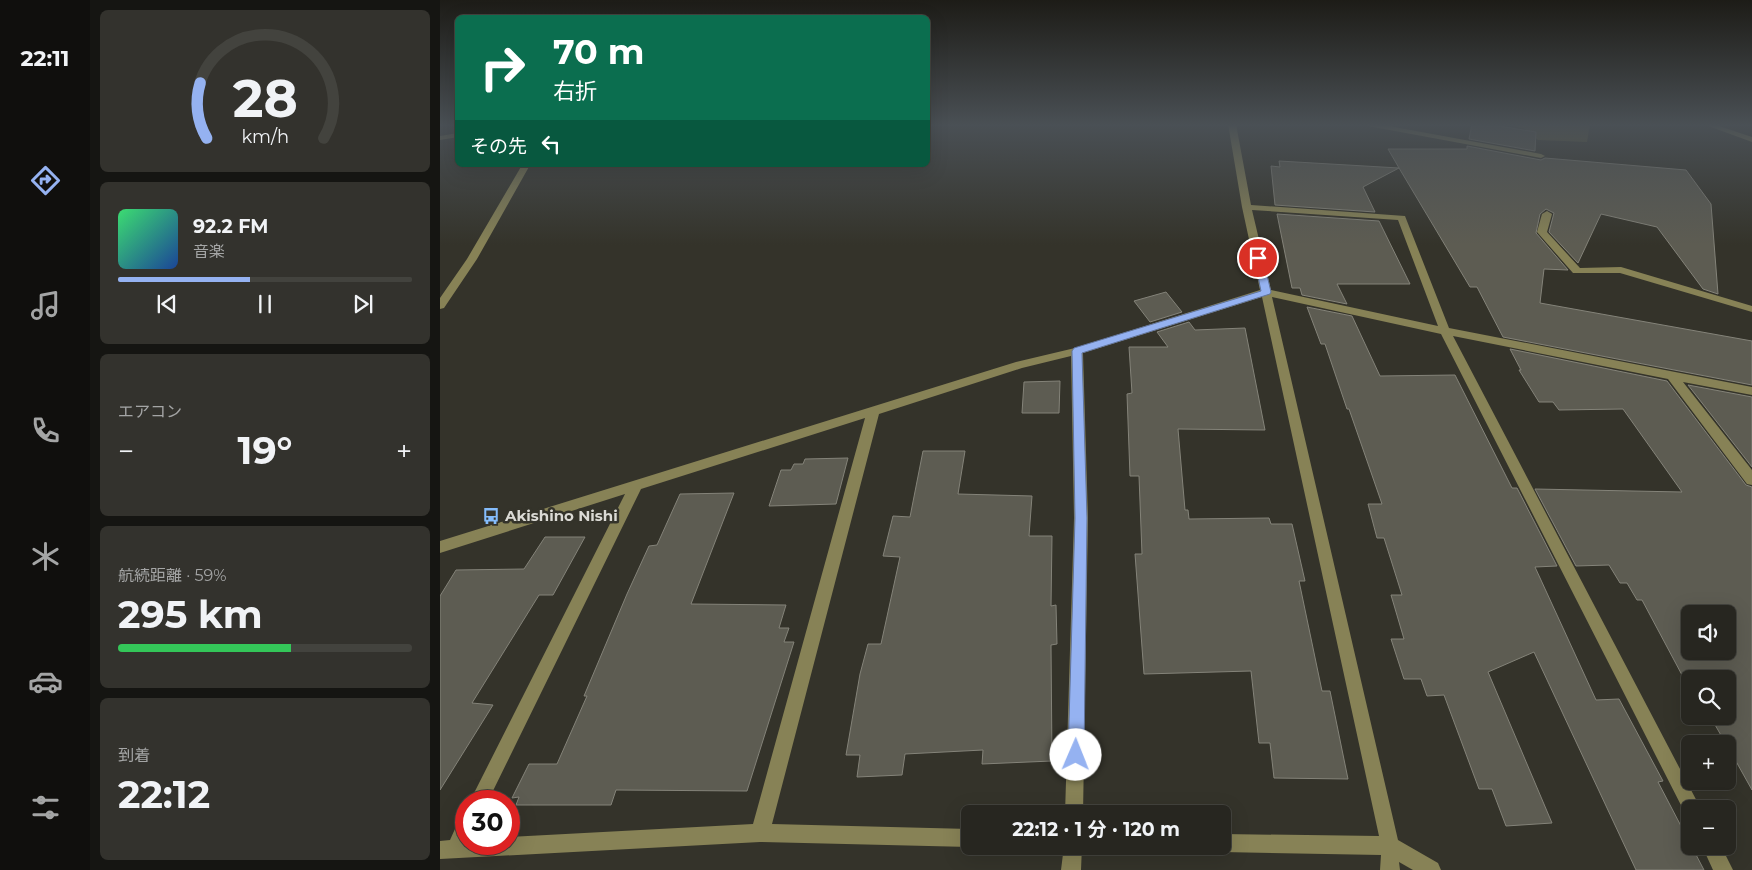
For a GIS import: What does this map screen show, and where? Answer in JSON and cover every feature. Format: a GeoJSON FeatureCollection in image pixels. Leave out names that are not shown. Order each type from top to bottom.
{"type":"FeatureCollection","features":[{"type":"Feature","properties":{"kind":"street"},"geometry":{"type":"LineString","coordinates":[[1239,165],[1247,207],[1390,846],[1390,870]]}},
{"type":"Feature","properties":{"kind":"street"},"geometry":{"type":"LineString","coordinates":[[440,306],[472,259],[525,167]]}},
{"type":"Feature","properties":{"kind":"street"},"geometry":{"type":"LineString","coordinates":[[1247,207],[1402,218],[1445,331],[1687,800]]}},
{"type":"Feature","properties":{"kind":"street"},"geometry":{"type":"LineString","coordinates":[[1547,214],[1542,232],[1576,271],[1622,270],[1752,309]]}},
{"type":"Feature","properties":{"kind":"street"},"geometry":{"type":"LineString","coordinates":[[440,547],[1020,365],[1077,351],[1266,292],[1445,331],[1752,391]]}},
{"type":"Feature","properties":{"kind":"street"},"geometry":{"type":"LineString","coordinates":[[1074,805],[1081,518],[1077,351]]}},
{"type":"Feature","properties":{"kind":"street"},"geometry":{"type":"LineString","coordinates":[[1673,377],[1752,480]]}},
{"type":"Feature","properties":{"kind":"street"},"geometry":{"type":"LineString","coordinates":[[760,834],[873,412]]}},
{"type":"Feature","properties":{"kind":"street"},"geometry":{"type":"LineString","coordinates":[[484,790],[636,486]]}},
{"type":"Feature","properties":{"kind":"street"},"geometry":{"type":"LineString","coordinates":[[448,849],[760,834],[961,838]]}},
{"type":"Feature","properties":{"kind":"street"},"geometry":{"type":"LineString","coordinates":[[1231,843],[1390,846],[1430,870]]}},
{"type":"Feature","properties":{"kind":"street"},"geometry":{"type":"LineString","coordinates":[[1071,870],[1072,855]]}},
{"type":"Feature","properties":{"kind":"street"},"geometry":{"type":"LineString","coordinates":[[1716,855],[1724,870]]}},
{"type":"Feature","properties":{"kind":"building"},"geometry":{"type":"Polygon","coordinates":[[[1341,165],[1399,168],[1363,187],[1375,212],[1275,205],[1271,166],[1341,165]]]}},
{"type":"Feature","properties":{"kind":"building"},"geometry":{"type":"Polygon","coordinates":[[[1397,165],[1623,165],[1686,170],[1711,204],[1718,294],[1703,289],[1657,227],[1601,214],[1578,263],[1549,232],[1554,213],[1546,209],[1540,214],[1536,233],[1568,270],[1544,269],[1540,303],[1752,341],[1752,385],[1503,337],[1477,287],[1470,287],[1397,165]]]}},
{"type":"Feature","properties":{"kind":"building"},"geometry":{"type":"Polygon","coordinates":[[[1277,214],[1379,221],[1410,284],[1337,284],[1347,304],[1302,295],[1300,288],[1292,288],[1277,214]]]}},
{"type":"Feature","properties":{"kind":"building"},"geometry":{"type":"Polygon","coordinates":[[[1166,292],[1182,312],[1150,322],[1134,301],[1166,292]]]}},
{"type":"Feature","properties":{"kind":"building"},"geometry":{"type":"Polygon","coordinates":[[[1307,307],[1352,316],[1380,376],[1455,375],[1512,488],[1517,488],[1557,566],[1535,567],[1596,700],[1619,699],[1663,781],[1658,782],[1681,826],[1681,855],[1696,855],[1704,870],[1636,870],[1534,652],[1488,672],[1552,823],[1506,826],[1492,789],[1479,789],[1444,695],[1427,696],[1421,679],[1404,679],[1391,639],[1404,639],[1391,595],[1402,595],[1384,538],[1377,538],[1368,504],[1382,504],[1325,344],[1321,344],[1307,307]]]}},
{"type":"Feature","properties":{"kind":"building"},"geometry":{"type":"Polygon","coordinates":[[[1189,322],[1195,330],[1245,328],[1265,430],[1178,429],[1185,510],[1188,510],[1189,519],[1269,518],[1271,524],[1292,524],[1305,581],[1299,581],[1322,691],[1330,691],[1348,779],[1274,778],[1270,743],[1259,743],[1251,671],[1144,674],[1135,554],[1142,554],[1139,476],[1130,476],[1127,394],[1132,393],[1129,347],[1168,347],[1157,332],[1189,322]]]}},
{"type":"Feature","properties":{"kind":"building"},"geometry":{"type":"Polygon","coordinates":[[[1510,349],[1667,381],[1746,485],[1752,487],[1752,790],[1736,761],[1736,735],[1721,735],[1715,725],[1736,725],[1736,670],[1681,670],[1681,673],[1642,600],[1637,600],[1627,583],[1620,583],[1609,565],[1576,566],[1535,489],[1682,492],[1623,409],[1559,410],[1553,402],[1539,402],[1519,370],[1521,370],[1510,349]]]}},
{"type":"Feature","properties":{"kind":"building"},"geometry":{"type":"Polygon","coordinates":[[[1060,381],[1059,413],[1022,413],[1024,382],[1060,381]]]}},
{"type":"Feature","properties":{"kind":"building"},"geometry":{"type":"Polygon","coordinates":[[[1688,385],[1752,397],[1752,467],[1688,385]]]}},
{"type":"Feature","properties":{"kind":"building"},"geometry":{"type":"Polygon","coordinates":[[[923,451],[965,451],[958,494],[1032,496],[1029,536],[1052,536],[1051,606],[1056,605],[1057,644],[1051,645],[1052,761],[982,764],[983,750],[905,754],[902,775],[857,777],[860,755],[846,755],[860,674],[868,644],[881,644],[900,557],[883,556],[893,516],[910,517],[923,451]]]}},
{"type":"Feature","properties":{"kind":"building"},"geometry":{"type":"Polygon","coordinates":[[[848,458],[836,504],[769,506],[781,470],[791,470],[794,464],[803,464],[805,459],[848,458]]]}},
{"type":"Feature","properties":{"kind":"building"},"geometry":{"type":"Polygon","coordinates":[[[734,493],[691,604],[786,605],[779,628],[789,628],[784,642],[794,642],[747,791],[616,790],[611,805],[520,805],[520,790],[516,790],[529,764],[557,764],[587,696],[584,696],[627,594],[649,546],[657,545],[680,494],[734,493]]]}},
{"type":"Feature","properties":{"kind":"building"},"geometry":{"type":"Polygon","coordinates":[[[545,537],[585,537],[553,595],[539,595],[472,703],[493,705],[440,790],[440,596],[456,570],[524,569],[545,537]]]}},
{"type":"Feature","properties":{"kind":"place","name":"Akishino Nishi"},"geometry":{"type":"Point","coordinates":[491,516]}},
{"type":"Feature","properties":{"kind":"route"},"geometry":{"type":"LineString","coordinates":[[1076,755],[1081,518],[1077,351],[1266,292],[1258,258]]}}]}
